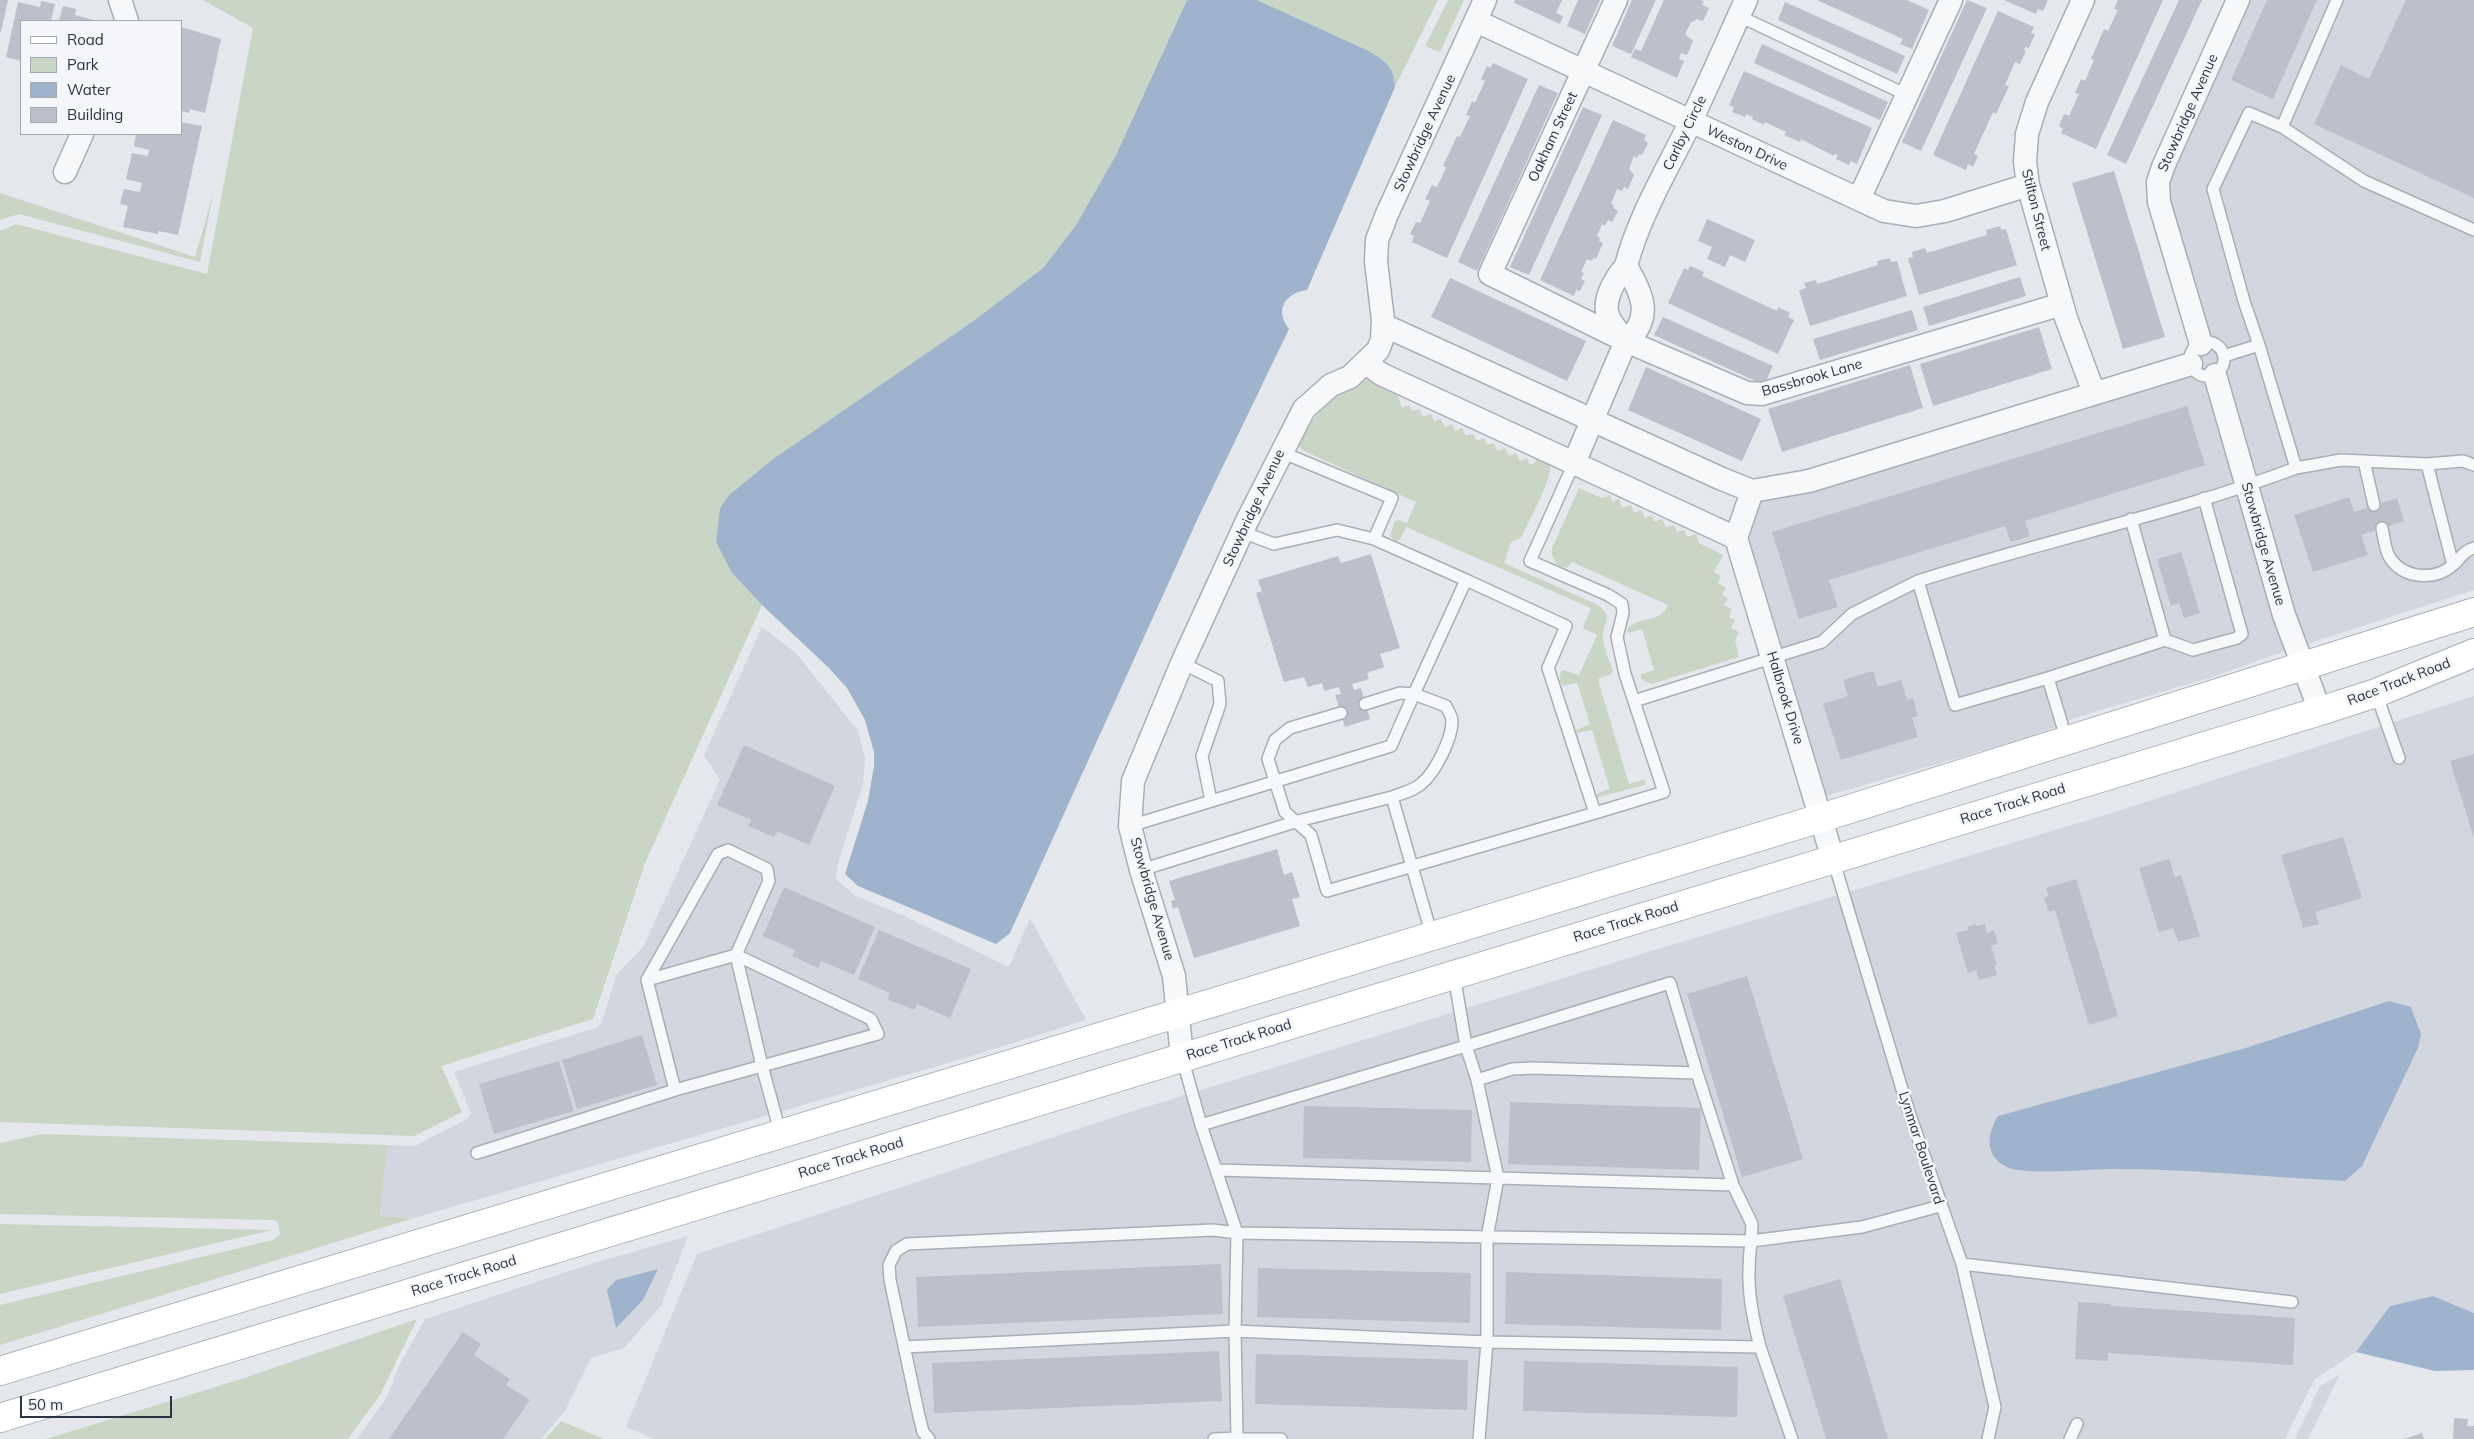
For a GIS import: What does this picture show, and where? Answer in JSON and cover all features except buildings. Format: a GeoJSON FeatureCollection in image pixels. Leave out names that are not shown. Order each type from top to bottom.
{"type":"FeatureCollection","features":[{"type":"Feature","properties":{"kind":"main road"},"geometry":{"type":"LineString","coordinates":[[0,1371],[1821,818],[2474,612]]}},
{"type":"Feature","properties":{"kind":"main road","name":"Race Track Road"},"geometry":{"type":"LineString","coordinates":[[0,1418],[2376,693],[2474,653]]}},
{"type":"Feature","properties":{"kind":"main road"},"geometry":{"type":"LineString","coordinates":[[781,1135],[794,1176]]}},
{"type":"Feature","properties":{"kind":"street"},"geometry":{"type":"LineString","coordinates":[[120,0],[126,20]]}},
{"type":"Feature","properties":{"kind":"street","name":"Stowbridge Avenue"},"geometry":{"type":"LineString","coordinates":[[1182,1057],[1174,976],[1141,870],[1130,826],[1133,781],[1182,663],[1242,532],[1304,409],[1331,385],[1350,377],[1378,350],[1382,340],[1383,326],[1376,273],[1378,240],[1387,214],[1485,0]]}},
{"type":"Feature","properties":{"kind":"street","name":"Oakham Street"},"geometry":{"type":"LineString","coordinates":[[1490,274],[1616,0]]}},
{"type":"Feature","properties":{"kind":"street"},"geometry":{"type":"LineString","coordinates":[[1859,199],[1951,0]]}},
{"type":"Feature","properties":{"kind":"street","name":"Stilton Street"},"geometry":{"type":"LineString","coordinates":[[2083,0],[2037,102],[2026,134],[2025,162],[2028,185],[2062,304],[2094,393]]}},
{"type":"Feature","properties":{"kind":"street","name":"Stowbridge Avenue"},"geometry":{"type":"LineString","coordinates":[[2201,344],[2160,202],[2158,182],[2162,167],[2238,0]]}},
{"type":"Feature","properties":{"kind":"street","name":"Carlby Circle"},"geometry":{"type":"LineString","coordinates":[[1626,340],[1608,317],[1608,302],[1611,289],[1626,266],[1640,225],[1691,122],[1742,8]]}},
{"type":"Feature","properties":{"kind":"street","name":"Weston Drive"},"geometry":{"type":"LineString","coordinates":[[1476,20],[1884,211],[1916,216],[1945,211],[2028,185]]}},
{"type":"Feature","properties":{"kind":"street"},"geometry":{"type":"LineString","coordinates":[[66,172],[82,135]]}},
{"type":"Feature","properties":{"kind":"street"},"geometry":{"type":"LineString","coordinates":[[1574,463],[1626,340],[1641,325],[1643,310],[1640,294],[1626,266]]}},
{"type":"Feature","properties":{"kind":"street","name":"Bassbrook Lane"},"geometry":{"type":"LineString","coordinates":[[1490,274],[1626,340],[1747,393],[1762,394],[2062,304]]}},
{"type":"Feature","properties":{"kind":"street"},"geometry":{"type":"LineString","coordinates":[[1383,326],[1752,491],[1809,481],[2191,364]]}},
{"type":"Feature","properties":{"kind":"street"},"geometry":{"type":"LineString","coordinates":[[1366,363],[1381,374],[1736,538],[1752,491]]}},
{"type":"Feature","properties":{"kind":"street","name":"Stowbridge Avenue"},"geometry":{"type":"LineString","coordinates":[[2219,365],[2247,487],[2284,615],[2320,710]]}},
{"type":"Feature","properties":{"kind":"street","name":"Halbrook Drive"},"geometry":{"type":"LineString","coordinates":[[1736,538],[1833,859]]}},
{"type":"Feature","properties":{"kind":"lane"},"geometry":{"type":"LineString","coordinates":[[2282,126],[2337,0]]}},
{"type":"Feature","properties":{"kind":"lane"},"geometry":{"type":"LineString","coordinates":[[1742,8],[1907,95]]}},
{"type":"Feature","properties":{"kind":"lane"},"geometry":{"type":"LineString","coordinates":[[2296,468],[2244,301],[2213,189],[2249,113],[2282,126],[2364,180],[2474,230]]}},
{"type":"Feature","properties":{"kind":"lane"},"geometry":{"type":"LineString","coordinates":[[2219,365],[2219,348],[2213,344],[2201,344],[2192,353],[2191,364],[2198,374],[2203,376],[2219,365],[2259,345]]}},
{"type":"Feature","properties":{"kind":"lane"},"geometry":{"type":"LineString","coordinates":[[1281,452],[1392,498],[1374,539]]}},
{"type":"Feature","properties":{"kind":"lane"},"geometry":{"type":"LineString","coordinates":[[1634,701],[1822,642],[1852,614],[1918,581],[1993,557],[2247,487],[2296,468],[2341,460],[2427,464],[2463,461],[2474,465]]}},
{"type":"Feature","properties":{"kind":"lane"},"geometry":{"type":"LineString","coordinates":[[2364,461],[2374,505]]}},
{"type":"Feature","properties":{"kind":"lane"},"geometry":{"type":"LineString","coordinates":[[1341,713],[1290,728],[1275,740],[1268,759],[1285,812],[1311,835],[1327,891],[1664,792],[1634,701],[1617,637],[1623,613],[1622,604],[1530,561],[1574,463]]}},
{"type":"Feature","properties":{"kind":"lane"},"geometry":{"type":"LineString","coordinates":[[2427,464],[2453,565]]}},
{"type":"Feature","properties":{"kind":"lane"},"geometry":{"type":"LineString","coordinates":[[1918,581],[1955,705],[2048,678],[2165,640],[2193,650],[2237,638],[2242,634],[2204,498]]}},
{"type":"Feature","properties":{"kind":"lane"},"geometry":{"type":"LineString","coordinates":[[2131,519],[2165,640]]}},
{"type":"Feature","properties":{"kind":"lane"},"geometry":{"type":"LineString","coordinates":[[2382,528],[2389,557],[2409,574],[2420,576],[2436,574],[2453,565],[2460,555],[2474,548]]}},
{"type":"Feature","properties":{"kind":"lane"},"geometry":{"type":"LineString","coordinates":[[1242,532],[1274,544],[1337,530],[1374,539],[1566,626],[1548,668],[1595,813]]}},
{"type":"Feature","properties":{"kind":"lane"},"geometry":{"type":"LineString","coordinates":[[1130,826],[1391,746],[1466,580]]}},
{"type":"Feature","properties":{"kind":"lane"},"geometry":{"type":"LineString","coordinates":[[1182,663],[1218,681],[1220,704],[1202,756],[1211,801]]}},
{"type":"Feature","properties":{"kind":"lane"},"geometry":{"type":"LineString","coordinates":[[2048,678],[2067,741]]}},
{"type":"Feature","properties":{"kind":"lane"},"geometry":{"type":"LineString","coordinates":[[1141,870],[1298,822],[1412,790],[1427,779],[1442,755],[1450,732],[1452,719],[1446,706],[1414,694],[1400,693],[1366,704]]}},
{"type":"Feature","properties":{"kind":"lane"},"geometry":{"type":"LineString","coordinates":[[2376,693],[2399,758]]}},
{"type":"Feature","properties":{"kind":"lane"},"geometry":{"type":"LineString","coordinates":[[1392,796],[1432,936]]}},
{"type":"Feature","properties":{"kind":"lane"},"geometry":{"type":"LineString","coordinates":[[675,1090],[647,980],[718,854],[728,850],[767,869],[768,881],[736,955],[762,1066],[781,1135]]}},
{"type":"Feature","properties":{"kind":"lane","name":"Lynmar Boulevard"},"geometry":{"type":"LineString","coordinates":[[1833,859],[1908,1109],[1940,1206],[1962,1264],[1995,1407],[1988,1439]]}},
{"type":"Feature","properties":{"kind":"lane"},"geometry":{"type":"LineString","coordinates":[[477,1153],[675,1090],[878,1034],[871,1019],[736,955],[647,980]]}},
{"type":"Feature","properties":{"kind":"lane"},"geometry":{"type":"LineString","coordinates":[[1454,975],[1466,1046],[1477,1080],[1498,1178],[1487,1238],[1487,1342],[1479,1439]]}},
{"type":"Feature","properties":{"kind":"lane"},"geometry":{"type":"LineString","coordinates":[[1200,1125],[1670,983],[1733,1185],[1752,1224],[1748,1268],[1750,1308],[1760,1347],[1792,1439]]}},
{"type":"Feature","properties":{"kind":"lane"},"geometry":{"type":"LineString","coordinates":[[1182,1057],[1200,1125],[1237,1233],[1235,1331],[1237,1439]]}},
{"type":"Feature","properties":{"kind":"lane"},"geometry":{"type":"LineString","coordinates":[[1477,1080],[1512,1069],[1533,1068],[1698,1073]]}},
{"type":"Feature","properties":{"kind":"lane"},"geometry":{"type":"LineString","coordinates":[[1217,1170],[1733,1185]]}},
{"type":"Feature","properties":{"kind":"lane"},"geometry":{"type":"LineString","coordinates":[[930,1439],[923,1432],[890,1280],[889,1265],[896,1251],[908,1244],[1213,1230],[1237,1233],[1751,1241],[1862,1227],[1940,1206]]}},
{"type":"Feature","properties":{"kind":"lane"},"geometry":{"type":"LineString","coordinates":[[1962,1264],[2292,1302]]}},
{"type":"Feature","properties":{"kind":"lane"},"geometry":{"type":"LineString","coordinates":[[904,1347],[1235,1331],[1487,1342],[1760,1347]]}},
{"type":"Feature","properties":{"kind":"lane"},"geometry":{"type":"LineString","coordinates":[[2070,1439],[2077,1424]]}},
{"type":"Feature","properties":{"kind":"lane"},"geometry":{"type":"LineString","coordinates":[[1214,1439],[1282,1439]]}},
{"type":"Feature","properties":{"kind":"shaded area"},"geometry":{"type":"Polygon","coordinates":[[[2250,0],[2474,0],[2474,590],[2307,644],[2294,610],[2222,360],[2203,368],[2200,356],[2215,350],[2170,199],[2169,183],[2171,175],[2250,0]]]}},
{"type":"Feature","properties":{"kind":"shaded area"},"geometry":{"type":"Polygon","coordinates":[[[2203,372],[2274,619],[2286,651],[2215,676],[2078,717],[2030,737],[1826,796],[1748,538],[1760,501],[1811,492],[2088,409],[2097,404],[2203,372]]]}},
{"type":"Feature","properties":{"kind":"shaded area"},"geometry":{"type":"Polygon","coordinates":[[[762,627],[796,653],[858,731],[865,758],[863,784],[838,863],[836,879],[854,895],[902,915],[1009,967],[1030,918],[1086,1020],[965,1058],[414,1218],[380,1216],[387,1145],[415,1146],[467,1119],[471,1113],[454,1072],[598,1027],[602,1021],[617,974],[643,947],[720,780],[704,755],[762,627]]]}},
{"type":"Feature","properties":{"kind":"shaded area"},"geometry":{"type":"Polygon","coordinates":[[[2474,696],[2474,1313],[2433,1296],[2390,1306],[2356,1352],[2314,1380],[2285,1439],[654,1439],[626,1427],[697,1254],[1127,1113],[1648,952],[2115,812],[2474,696]]]}},
{"type":"Feature","properties":{"kind":"shaded area"},"geometry":{"type":"Polygon","coordinates":[[[688,1236],[661,1306],[624,1348],[591,1358],[565,1411],[541,1439],[357,1439],[387,1397],[400,1364],[425,1319],[584,1266],[688,1236]]]}},
{"type":"Feature","properties":{"kind":"shaded area"},"geometry":{"type":"Polygon","coordinates":[[[2340,1374],[2308,1439],[2295,1439],[2320,1386],[2340,1374]]]}},
{"type":"Feature","properties":{"kind":"green space"},"geometry":{"type":"Polygon","coordinates":[[[203,0],[1187,0],[1116,155],[1076,225],[1043,268],[976,319],[773,459],[729,495],[732,573],[762,605],[645,863],[593,1019],[441,1066],[462,1112],[414,1136],[0,1122],[0,231],[16,224],[207,274],[253,28],[203,0]]]}},
{"type":"Feature","properties":{"kind":"green space"},"geometry":{"type":"Polygon","coordinates":[[[1257,0],[1438,0],[1395,87],[1391,69],[1380,58],[1369,51],[1257,0]]]}},
{"type":"Feature","properties":{"kind":"green space"},"geometry":{"type":"Polygon","coordinates":[[[1448,0],[1464,0],[1440,52],[1425,46],[1448,0]]]}},
{"type":"Feature","properties":{"kind":"green space"},"geometry":{"type":"Polygon","coordinates":[[[0,193],[195,257],[213,194],[200,262],[19,214],[0,220],[0,193]]]}},
{"type":"Feature","properties":{"kind":"green space"},"geometry":{"type":"Polygon","coordinates":[[[1372,378],[1394,386],[1402,408],[1409,405],[1412,411],[1419,409],[1423,417],[1431,414],[1434,421],[1441,419],[1445,427],[1452,424],[1455,431],[1462,428],[1466,436],[1473,434],[1477,441],[1484,438],[1487,445],[1494,443],[1497,451],[1505,448],[1509,456],[1516,453],[1520,461],[1527,458],[1530,465],[1536,462],[1535,454],[1550,462],[1548,478],[1540,500],[1521,538],[1511,542],[1504,563],[1596,604],[1606,613],[1607,621],[1603,639],[1613,671],[1610,675],[1599,678],[1599,683],[1629,784],[1645,780],[1645,785],[1595,798],[1598,793],[1610,789],[1592,730],[1578,733],[1575,731],[1590,724],[1577,683],[1563,686],[1560,682],[1560,674],[1563,670],[1579,675],[1597,635],[1583,628],[1591,608],[1406,527],[1400,539],[1396,542],[1390,536],[1395,521],[1407,523],[1416,502],[1302,450],[1299,445],[1319,412],[1347,389],[1372,378]]]}},
{"type":"Feature","properties":{"kind":"green space"},"geometry":{"type":"Polygon","coordinates":[[[1579,488],[1602,498],[1610,495],[1612,502],[1619,499],[1622,508],[1631,505],[1634,513],[1641,510],[1645,518],[1652,515],[1654,522],[1662,519],[1666,527],[1674,525],[1677,532],[1684,530],[1687,537],[1696,534],[1699,543],[1723,555],[1714,572],[1721,576],[1718,583],[1726,588],[1722,595],[1728,598],[1724,605],[1732,609],[1729,617],[1735,620],[1731,628],[1739,632],[1735,640],[1739,657],[1651,684],[1641,679],[1641,674],[1654,670],[1642,629],[1628,633],[1627,629],[1637,622],[1660,615],[1668,605],[1572,562],[1567,568],[1557,565],[1552,555],[1552,548],[1579,488]]]}},
{"type":"Feature","properties":{"kind":"green space"},"geometry":{"type":"Polygon","coordinates":[[[42,1134],[387,1145],[380,1216],[414,1218],[0,1345],[0,1305],[273,1240],[280,1234],[278,1222],[273,1220],[0,1214],[0,1143],[42,1134]]]}},
{"type":"Feature","properties":{"kind":"green space"},"geometry":{"type":"Polygon","coordinates":[[[0,1224],[272,1230],[0,1294],[0,1224]]]}},
{"type":"Feature","properties":{"kind":"green space"},"geometry":{"type":"Polygon","coordinates":[[[417,1319],[380,1395],[348,1439],[46,1439],[238,1380],[417,1319]]]}},
{"type":"Feature","properties":{"kind":"green space"},"geometry":{"type":"Polygon","coordinates":[[[561,1421],[604,1439],[545,1439],[561,1421]]]}},
{"type":"Feature","properties":{"kind":"water"},"geometry":{"type":"Polygon","coordinates":[[[1187,0],[1257,0],[1369,51],[1380,58],[1391,69],[1395,87],[1307,290],[1293,295],[1284,304],[1282,315],[1289,329],[1198,518],[1010,933],[996,944],[858,886],[845,874],[868,801],[874,766],[874,752],[865,720],[847,688],[829,668],[762,605],[732,573],[716,542],[720,508],[729,495],[773,459],[976,319],[1043,268],[1076,225],[1116,155],[1187,0]]]}},
{"type":"Feature","properties":{"kind":"water"},"geometry":{"type":"Polygon","coordinates":[[[2389,1001],[2411,1007],[2421,1034],[2418,1048],[2362,1166],[2345,1181],[2142,1169],[2016,1170],[2000,1162],[1991,1151],[1990,1137],[1998,1116],[2249,1047],[2389,1001]]]}},
{"type":"Feature","properties":{"kind":"water"},"geometry":{"type":"Polygon","coordinates":[[[658,1269],[643,1300],[616,1328],[607,1290],[616,1280],[658,1269]]]}},
{"type":"Feature","properties":{"kind":"water"},"geometry":{"type":"Polygon","coordinates":[[[2433,1296],[2474,1313],[2474,1370],[2435,1371],[2356,1352],[2390,1306],[2433,1296]]]}}]}
